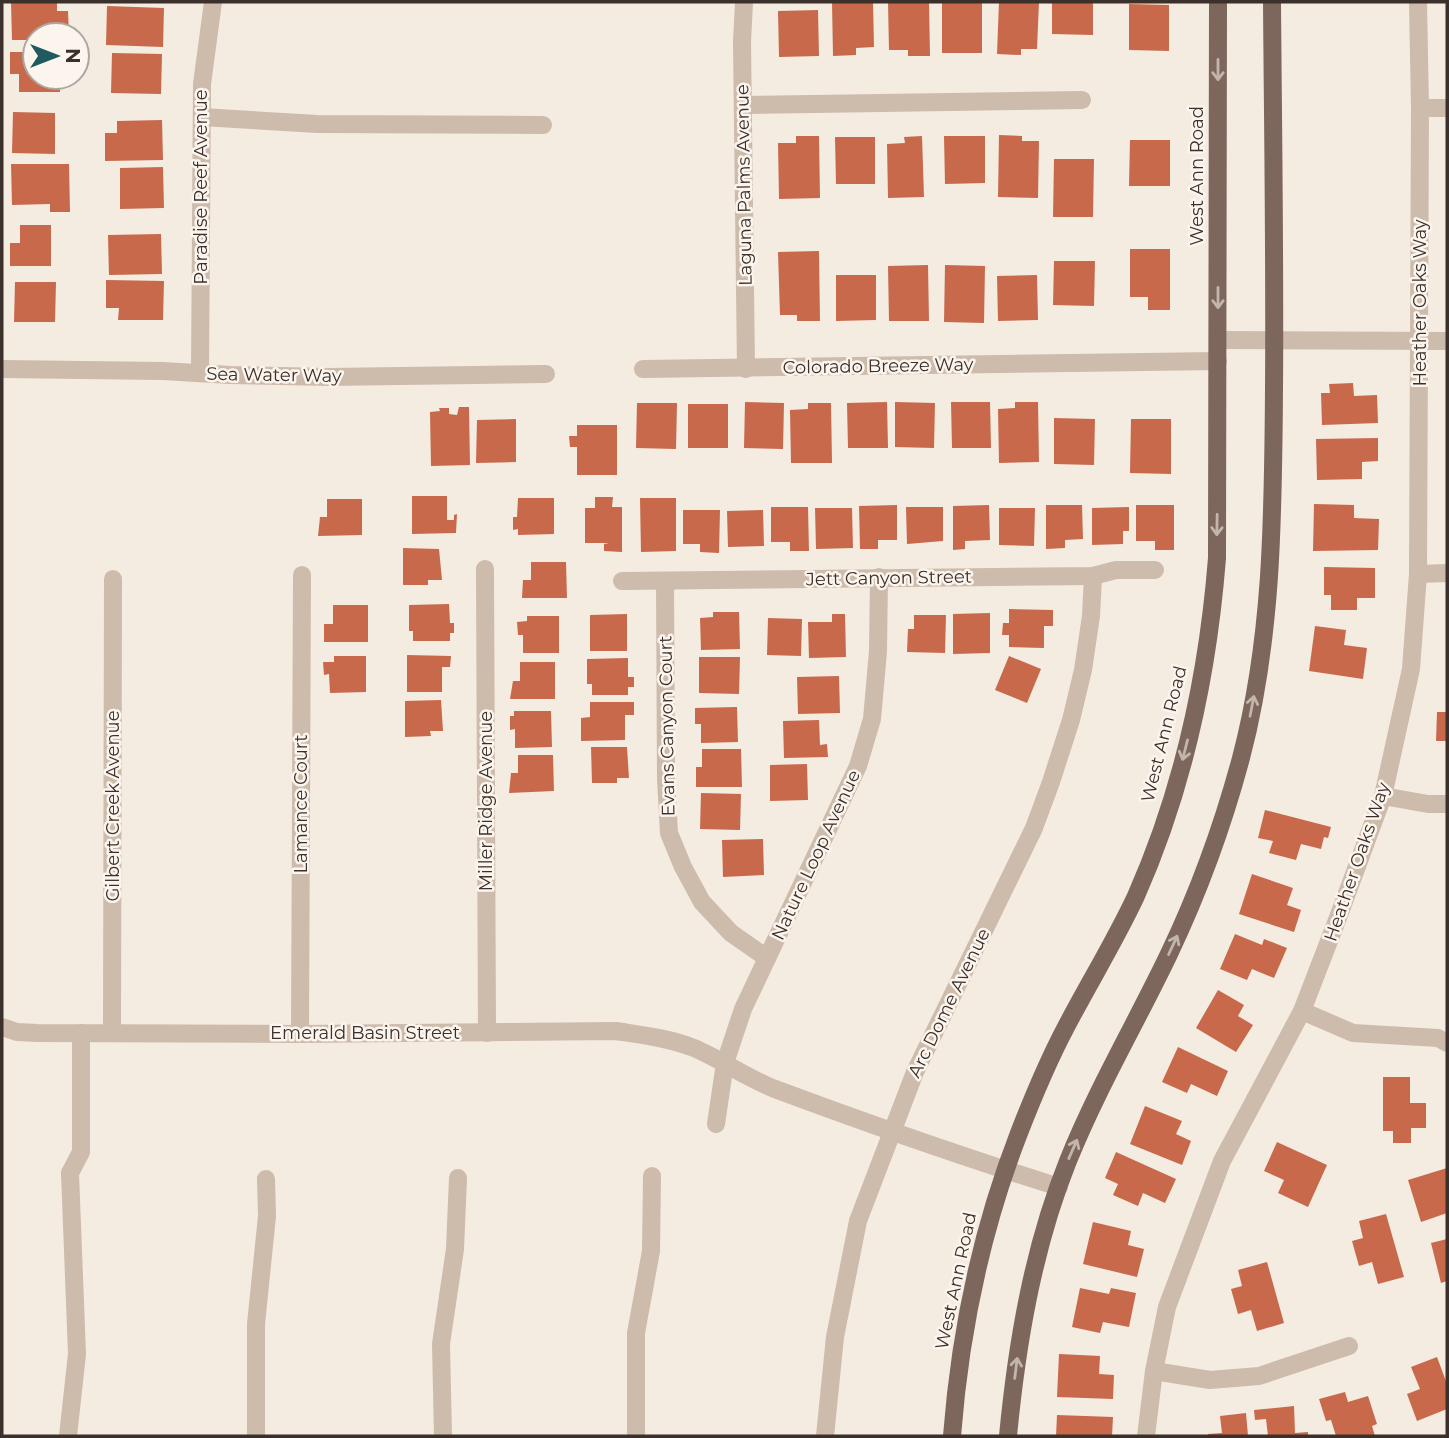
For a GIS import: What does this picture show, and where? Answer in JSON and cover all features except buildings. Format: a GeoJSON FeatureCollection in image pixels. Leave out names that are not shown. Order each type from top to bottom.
{"type":"FeatureCollection","features":[{"type":"Feature","properties":{"kind":"main road","name":"West Ann Road"},"geometry":{"type":"LineString","coordinates":[[951,1436],[972,1283],[1005,1170],[1049,1063],[1137,894],[1178,777],[1199,689],[1217,558],[1218,2]]}},
{"type":"Feature","properties":{"kind":"main road"},"geometry":{"type":"LineString","coordinates":[[1008,1436],[1022,1332],[1041,1247],[1059,1187],[1095,1099],[1185,920],[1215,841],[1240,759],[1259,673],[1270,583],[1274,340],[1272,2]]}},
{"type":"Feature","properties":{"kind":"street","name":"Paradise Reef Avenue"},"geometry":{"type":"LineString","coordinates":[[200,373],[202,117],[205,50],[212,2]]}},
{"type":"Feature","properties":{"kind":"street","name":"Laguna Palms Avenue"},"geometry":{"type":"LineString","coordinates":[[744,2],[746,369]]}},
{"type":"Feature","properties":{"kind":"street","name":"Heather Oaks Way"},"geometry":{"type":"LineString","coordinates":[[1146,1436],[1154,1371],[1167,1307],[1222,1161],[1302,1011],[1383,796],[1411,669],[1418,574],[1418,2]]}},
{"type":"Feature","properties":{"kind":"street"},"geometry":{"type":"LineString","coordinates":[[743,105],[1082,100]]}},
{"type":"Feature","properties":{"kind":"street"},"geometry":{"type":"LineString","coordinates":[[1420,108],[1447,108]]}},
{"type":"Feature","properties":{"kind":"street"},"geometry":{"type":"LineString","coordinates":[[202,117],[317,124],[543,125]]}},
{"type":"Feature","properties":{"kind":"street"},"geometry":{"type":"LineString","coordinates":[[1218,340],[1447,341]]}},
{"type":"Feature","properties":{"kind":"street","name":"Colorado Breeze Way"},"geometry":{"type":"LineString","coordinates":[[643,369],[1218,360]]}},
{"type":"Feature","properties":{"kind":"street","name":"Sea Water Way"},"geometry":{"type":"LineString","coordinates":[[2,369],[163,370],[329,377],[546,374]]}},
{"type":"Feature","properties":{"kind":"street","name":"Miller Ridge Avenue"},"geometry":{"type":"LineString","coordinates":[[485,569],[487,1033]]}},
{"type":"Feature","properties":{"kind":"street","name":"Jett Canyon Street"},"geometry":{"type":"LineString","coordinates":[[622,581],[1093,576],[1115,570],[1154,570]]}},
{"type":"Feature","properties":{"kind":"street"},"geometry":{"type":"LineString","coordinates":[[1418,574],[1447,573]]}},
{"type":"Feature","properties":{"kind":"street","name":"Lamance Court"},"geometry":{"type":"LineString","coordinates":[[300,1034],[302,575]]}},
{"type":"Feature","properties":{"kind":"street","name":"Arc Dome Avenue"},"geometry":{"type":"LineString","coordinates":[[825,1436],[835,1337],[858,1221],[890,1132],[937,1025],[1034,828],[1051,782],[1071,720],[1083,670],[1091,616],[1093,576]]}},
{"type":"Feature","properties":{"kind":"street","name":"Nature Loop Avenue"},"geometry":{"type":"LineString","coordinates":[[716,1124],[725,1063],[743,1009],[858,766],[872,719],[878,651],[878,578]]}},
{"type":"Feature","properties":{"kind":"street","name":"Gilbert Creek Avenue"},"geometry":{"type":"LineString","coordinates":[[112,1032],[113,579]]}},
{"type":"Feature","properties":{"kind":"street","name":"Evans Canyon Court"},"geometry":{"type":"LineString","coordinates":[[665,581],[668,833],[682,867],[702,902],[731,933],[767,958]]}},
{"type":"Feature","properties":{"kind":"street"},"geometry":{"type":"LineString","coordinates":[[1383,796],[1428,804],[1447,804]]}},
{"type":"Feature","properties":{"kind":"street"},"geometry":{"type":"LineString","coordinates":[[1302,1011],[1353,1032],[1438,1038],[1447,1043]]}},
{"type":"Feature","properties":{"kind":"street","name":"Emerald Basin Street"},"geometry":{"type":"LineString","coordinates":[[2,1027],[17,1032],[300,1034],[616,1031],[667,1040],[692,1048],[725,1063],[748,1078],[890,1132],[1059,1187]]}},
{"type":"Feature","properties":{"kind":"street"},"geometry":{"type":"LineString","coordinates":[[68,1436],[77,1354],[70,1173],[81,1152],[81,1032]]}},
{"type":"Feature","properties":{"kind":"street"},"geometry":{"type":"LineString","coordinates":[[636,1436],[636,1333],[651,1251],[652,1176]]}},
{"type":"Feature","properties":{"kind":"street"},"geometry":{"type":"LineString","coordinates":[[256,1436],[256,1324],[267,1216],[266,1178]]}},
{"type":"Feature","properties":{"kind":"street"},"geometry":{"type":"LineString","coordinates":[[443,1436],[441,1344],[455,1249],[458,1178]]}},
{"type":"Feature","properties":{"kind":"street"},"geometry":{"type":"LineString","coordinates":[[1154,1371],[1210,1380],[1259,1376],[1349,1346]]}}]}
